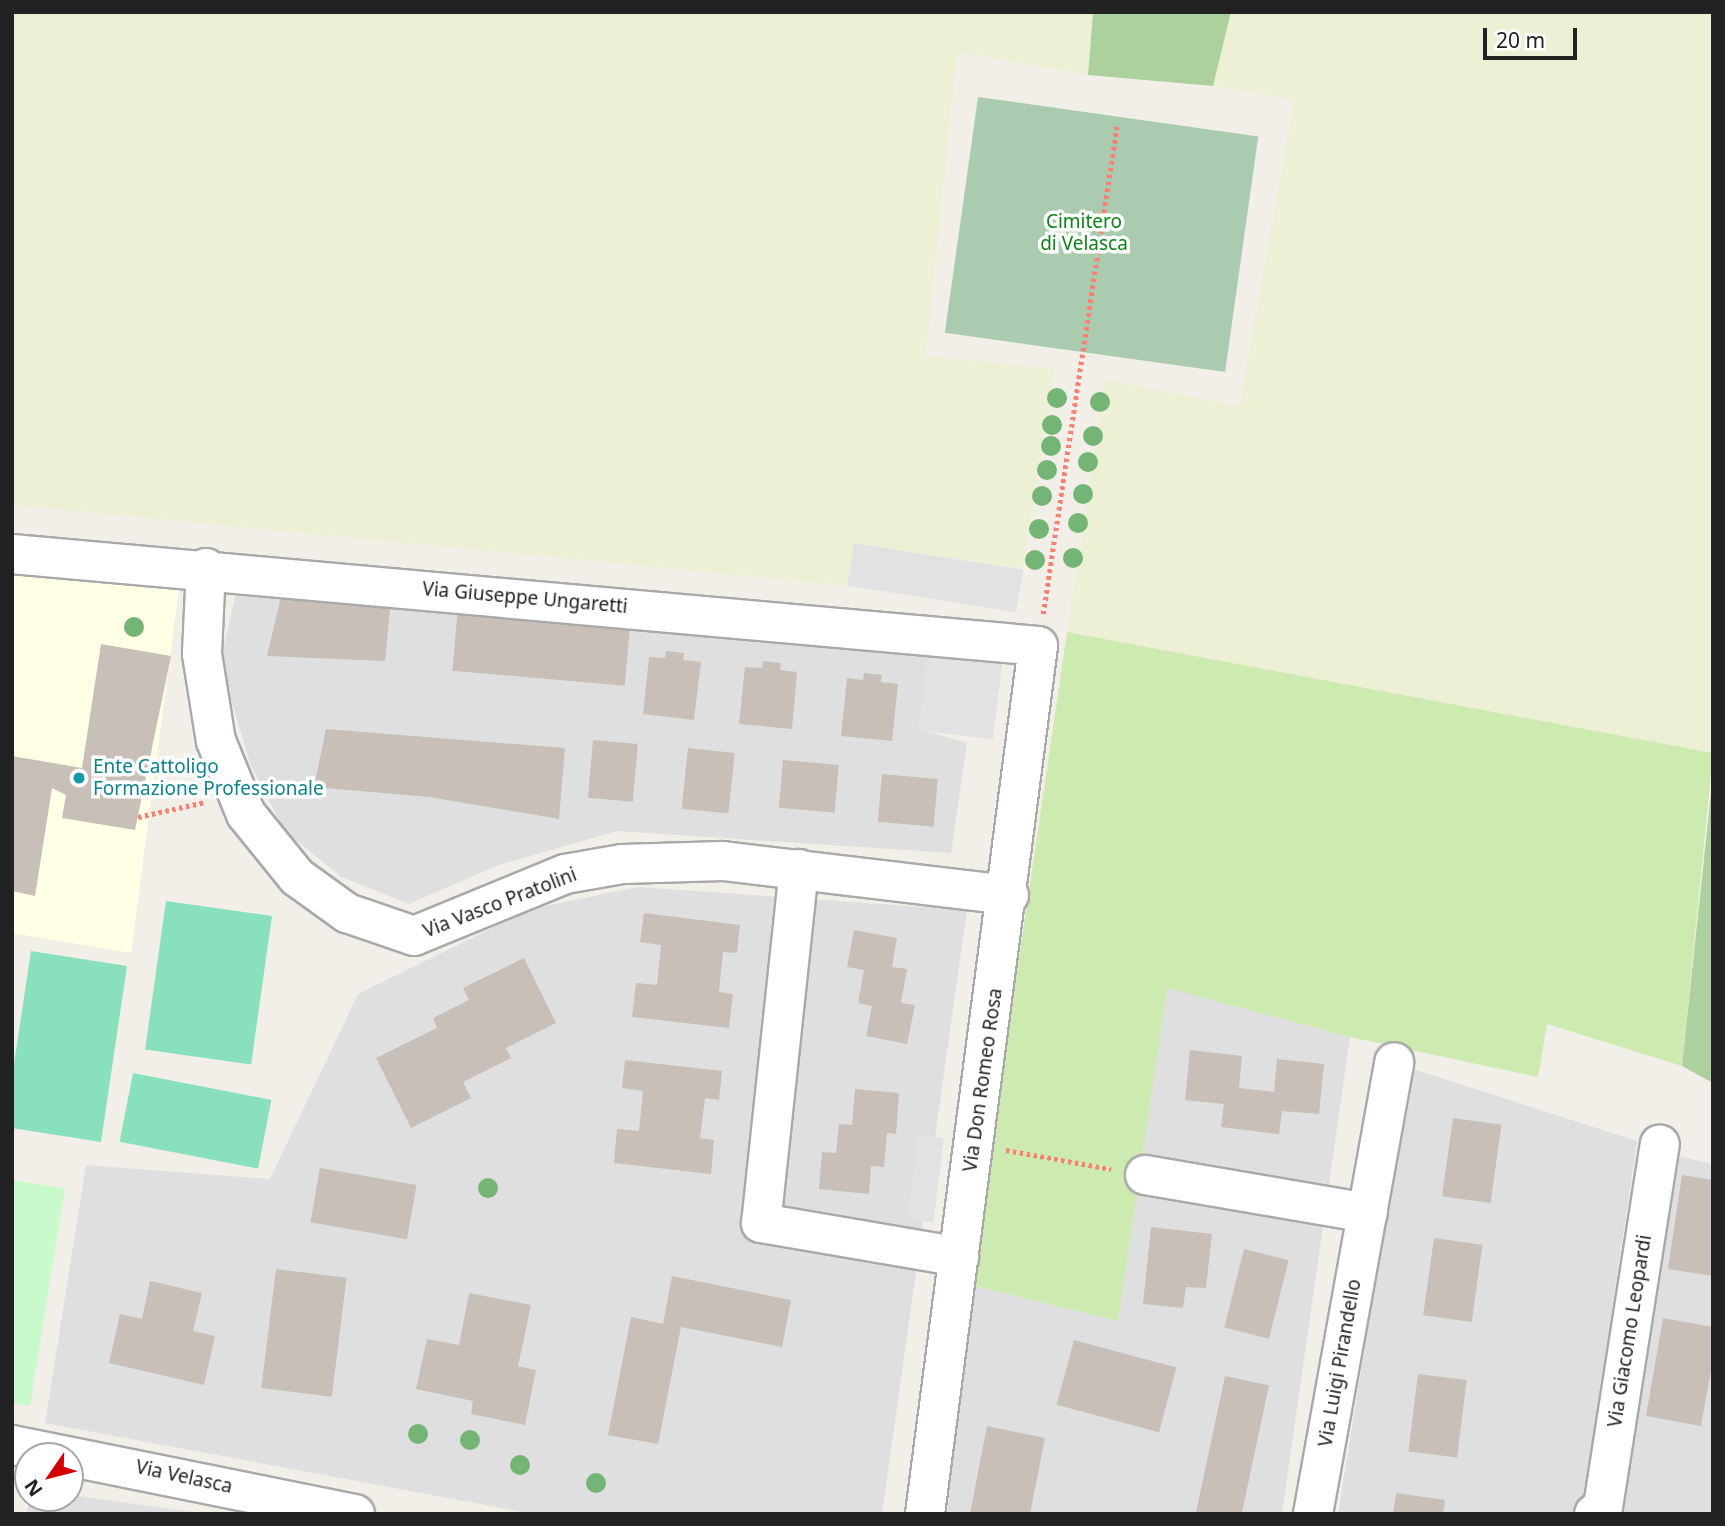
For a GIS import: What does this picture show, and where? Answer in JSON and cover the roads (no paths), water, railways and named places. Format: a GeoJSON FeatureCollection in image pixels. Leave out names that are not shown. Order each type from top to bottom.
{"type":"FeatureCollection","features":[{"type":"Feature","properties":{"kind":"street","name":"Via Giuseppe Ungaretti"},"geometry":{"type":"LineString","coordinates":[[12,554],[206,568],[1038,646]]}},
{"type":"Feature","properties":{"kind":"street","name":"Via Vasco Pratolini"},"geometry":{"type":"LineString","coordinates":[[206,568],[202,654],[216,741],[246,814],[296,877],[347,913],[414,936],[565,874],[622,864],[723,861],[1009,895]]}},
{"type":"Feature","properties":{"kind":"street","name":"Via Don Romeo Rosa"},"geometry":{"type":"LineString","coordinates":[[925,1514],[1009,895],[1038,646]]}},
{"type":"Feature","properties":{"kind":"street"},"geometry":{"type":"LineString","coordinates":[[799,869],[761,1223],[959,1257]]}},
{"type":"Feature","properties":{"kind":"street","name":"Via Luigi Pirandello"},"geometry":{"type":"LineString","coordinates":[[1313,1514],[1394,1062]]}},
{"type":"Feature","properties":{"kind":"street","name":"Via Giacomo Leopardi"},"geometry":{"type":"LineString","coordinates":[[1594,1514],[1603,1507],[1660,1144]]}},
{"type":"Feature","properties":{"kind":"street"},"geometry":{"type":"LineString","coordinates":[[1145,1175],[1368,1213]]}},
{"type":"Feature","properties":{"kind":"street","name":"Via Velasca"},"geometry":{"type":"LineString","coordinates":[[12,1445],[339,1512]]}},
{"type":"Feature","properties":{"kind":"place","name":"Ente Cattoligo Formazione Professionale"},"geometry":{"type":"Point","coordinates":[79,778]}},
{"type":"Feature","properties":{"kind":"park label","name":"Cimitero di Velasca"},"geometry":{"type":"Point","coordinates":[1084,233]}}]}
